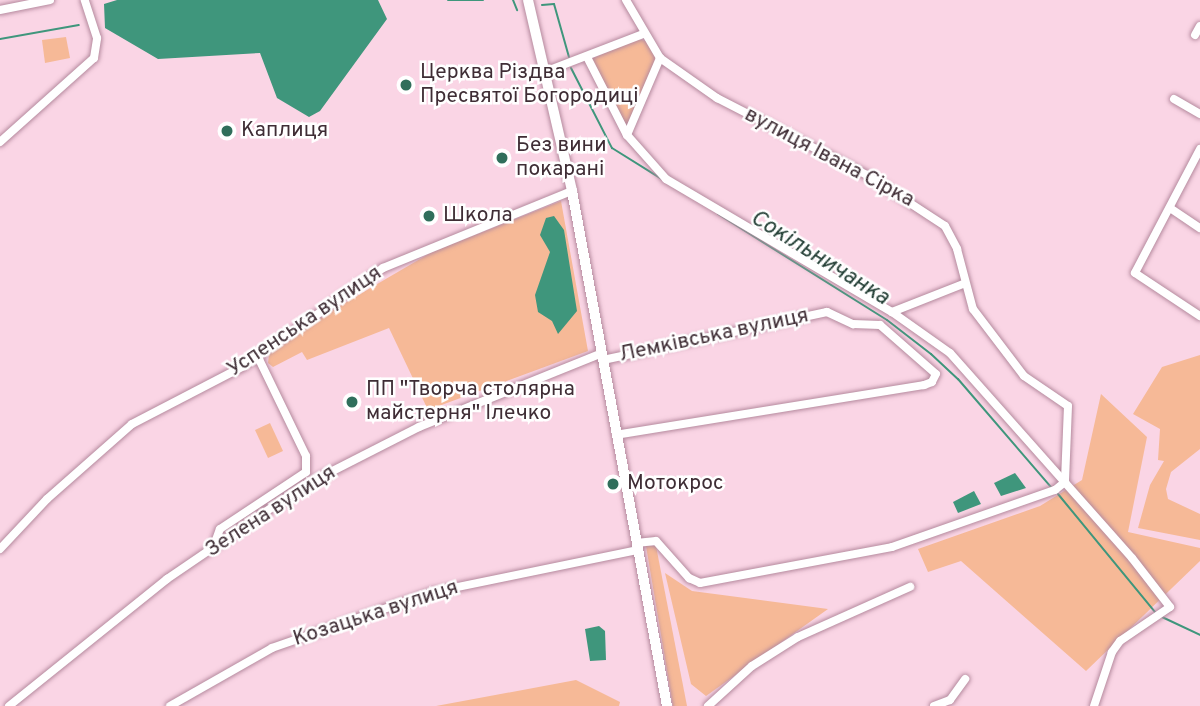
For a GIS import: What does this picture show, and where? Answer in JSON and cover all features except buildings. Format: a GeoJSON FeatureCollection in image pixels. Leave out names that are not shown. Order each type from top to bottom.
{"type":"FeatureCollection","features":[{"type":"Feature","properties":{"kind":"main road"},"geometry":{"type":"LineString","coordinates":[[528,0],[547,71],[572,191],[667,706]]}},
{"type":"Feature","properties":{"kind":"street"},"geometry":{"type":"LineString","coordinates":[[0,10],[50,0]]}},
{"type":"Feature","properties":{"kind":"street"},"geometry":{"type":"LineString","coordinates":[[0,142],[93,58],[97,38],[85,0]]}},
{"type":"Feature","properties":{"kind":"street","name":"вулиця Івана Сірка"},"geometry":{"type":"LineString","coordinates":[[626,0],[643,34],[660,58],[717,98],[866,175],[932,215],[951,235],[963,284],[973,309],[1004,354],[1024,376],[1068,406],[1065,482]]}},
{"type":"Feature","properties":{"kind":"street"},"geometry":{"type":"LineString","coordinates":[[1195,35],[1200,26]]}},
{"type":"Feature","properties":{"kind":"street"},"geometry":{"type":"LineString","coordinates":[[547,71],[643,34]]}},
{"type":"Feature","properties":{"kind":"street"},"geometry":{"type":"LineString","coordinates":[[587,57],[627,135],[666,179],[712,210],[892,312],[950,353],[1065,482],[1170,607],[1160,617],[1120,641],[1112,652],[1094,706]]}},
{"type":"Feature","properties":{"kind":"street"},"geometry":{"type":"LineString","coordinates":[[627,135],[660,58]]}},
{"type":"Feature","properties":{"kind":"street"},"geometry":{"type":"LineString","coordinates":[[1174,99],[1200,114]]}},
{"type":"Feature","properties":{"kind":"street"},"geometry":{"type":"LineString","coordinates":[[1200,149],[1135,273],[1200,316]]}},
{"type":"Feature","properties":{"kind":"street","name":"Успенська вулиця"},"geometry":{"type":"LineString","coordinates":[[0,549],[47,499],[132,424],[258,357],[383,268],[572,191]]}},
{"type":"Feature","properties":{"kind":"street"},"geometry":{"type":"LineString","coordinates":[[1170,208],[1200,228]]}},
{"type":"Feature","properties":{"kind":"street"},"geometry":{"type":"LineString","coordinates":[[892,312],[963,284]]}},
{"type":"Feature","properties":{"kind":"street","name":"Лемківська вулиця"},"geometry":{"type":"LineString","coordinates":[[603,356],[827,312],[853,324],[880,325],[933,369],[936,378],[924,385],[616,435]]}},
{"type":"Feature","properties":{"kind":"street","name":"Зелена вулиця"},"geometry":{"type":"LineString","coordinates":[[9,706],[213,548],[310,482],[418,427],[603,356]]}},
{"type":"Feature","properties":{"kind":"street"},"geometry":{"type":"LineString","coordinates":[[258,357],[306,456],[306,472],[310,482]]}},
{"type":"Feature","properties":{"kind":"street"},"geometry":{"type":"LineString","coordinates":[[213,548],[220,529],[306,472]]}},
{"type":"Feature","properties":{"kind":"street"},"geometry":{"type":"LineString","coordinates":[[637,546],[656,541],[689,578],[700,583],[892,547],[1065,482]]}},
{"type":"Feature","properties":{"kind":"street","name":"Козацька вулиця"},"geometry":{"type":"LineString","coordinates":[[170,706],[272,648],[433,592],[637,546]]}},
{"type":"Feature","properties":{"kind":"street"},"geometry":{"type":"LineString","coordinates":[[708,706],[752,666],[798,637],[910,587]]}},
{"type":"Feature","properties":{"kind":"street"},"geometry":{"type":"LineString","coordinates":[[934,706],[950,700],[965,678]]}},
{"type":"Feature","properties":{"kind":"shaded area"},"geometry":{"type":"Polygon","coordinates":[[[117,0],[378,0],[387,19],[320,111],[309,117],[277,98],[260,53],[158,59],[105,28],[104,4],[117,0]]]}},
{"type":"Feature","properties":{"kind":"shaded area"},"geometry":{"type":"Polygon","coordinates":[[[66,37],[70,58],[45,63],[42,40],[66,37]]]}},
{"type":"Feature","properties":{"kind":"shaded area"},"geometry":{"type":"Polygon","coordinates":[[[637,39],[646,41],[656,56],[656,66],[625,129],[591,59],[637,39]]]}},
{"type":"Feature","properties":{"kind":"shaded area"},"geometry":{"type":"Polygon","coordinates":[[[561,201],[588,351],[428,410],[389,328],[307,360],[302,352],[273,367],[268,363],[269,354],[331,311],[432,252],[561,201]]]}},
{"type":"Feature","properties":{"kind":"shaded area"},"geometry":{"type":"Polygon","coordinates":[[[554,216],[564,230],[577,311],[558,334],[552,321],[538,312],[535,295],[550,252],[540,235],[546,218],[554,216]]]}},
{"type":"Feature","properties":{"kind":"shaded area"},"geometry":{"type":"Polygon","coordinates":[[[1200,355],[1200,449],[1171,472],[1166,489],[1168,499],[1200,514],[1200,540],[1138,528],[1150,485],[1164,461],[1158,460],[1160,429],[1133,414],[1162,367],[1200,355]]]}},
{"type":"Feature","properties":{"kind":"shaded area"},"geometry":{"type":"Polygon","coordinates":[[[1101,394],[1147,437],[1128,532],[1200,548],[1200,561],[1086,671],[961,561],[928,572],[918,549],[1040,506],[1082,480],[1101,394]]]}},
{"type":"Feature","properties":{"kind":"shaded area"},"geometry":{"type":"Polygon","coordinates":[[[270,423],[283,451],[268,458],[255,430],[270,423]]]}},
{"type":"Feature","properties":{"kind":"shaded area"},"geometry":{"type":"Polygon","coordinates":[[[1015,473],[1026,488],[1001,496],[994,483],[1015,473]]]}},
{"type":"Feature","properties":{"kind":"shaded area"},"geometry":{"type":"Polygon","coordinates":[[[974,491],[981,504],[958,513],[953,502],[974,491]]]}},
{"type":"Feature","properties":{"kind":"shaded area"},"geometry":{"type":"Polygon","coordinates":[[[646,546],[656,546],[687,706],[673,706],[646,546]]]}},
{"type":"Feature","properties":{"kind":"shaded area"},"geometry":{"type":"Polygon","coordinates":[[[665,573],[692,591],[828,609],[706,696],[691,684],[665,573]]]}},
{"type":"Feature","properties":{"kind":"shaded area"},"geometry":{"type":"Polygon","coordinates":[[[599,626],[605,631],[606,660],[590,661],[585,629],[599,626]]]}},
{"type":"Feature","properties":{"kind":"shaded area"},"geometry":{"type":"Polygon","coordinates":[[[576,680],[620,702],[619,706],[436,706],[576,680]]]}},
{"type":"Feature","properties":{"kind":"waterway"},"geometry":{"type":"LineString","coordinates":[[448,0],[483,0]]}},
{"type":"Feature","properties":{"kind":"waterway"},"geometry":{"type":"LineString","coordinates":[[513,0],[517,10]]}},
{"type":"Feature","properties":{"kind":"waterway"},"geometry":{"type":"LineString","coordinates":[[542,5],[554,4],[569,57]]}},
{"type":"Feature","properties":{"kind":"waterway"},"geometry":{"type":"LineString","coordinates":[[0,39],[79,25]]}},
{"type":"Feature","properties":{"kind":"waterway","name":"Сокільничанка"},"geometry":{"type":"LineString","coordinates":[[571,68],[612,148],[660,178]]}},
{"type":"Feature","properties":{"kind":"waterway","name":"Сокільничанка"},"geometry":{"type":"LineString","coordinates":[[718,214],[887,320],[931,354],[958,379],[1051,487]]}},
{"type":"Feature","properties":{"kind":"waterway","name":"Сокільничанка"},"geometry":{"type":"LineString","coordinates":[[1058,494],[1155,612]]}},
{"type":"Feature","properties":{"kind":"waterway","name":"Сокільничанка"},"geometry":{"type":"LineString","coordinates":[[1162,617],[1200,635]]}},
{"type":"Feature","properties":{"kind":"place","name":"Церква Різдва Пресвятої Богородиці"},"geometry":{"type":"Point","coordinates":[406,85]}},
{"type":"Feature","properties":{"kind":"place","name":"Каплиця"},"geometry":{"type":"Point","coordinates":[227,131]}},
{"type":"Feature","properties":{"kind":"place","name":"Без вини покарані"},"geometry":{"type":"Point","coordinates":[502,158]}},
{"type":"Feature","properties":{"kind":"place","name":"Школа"},"geometry":{"type":"Point","coordinates":[429,216]}},
{"type":"Feature","properties":{"kind":"place","name":"ПП \"Творча столярна майстерня\" Ілечко"},"geometry":{"type":"Point","coordinates":[352,402]}},
{"type":"Feature","properties":{"kind":"place","name":"Мотокрос"},"geometry":{"type":"Point","coordinates":[613,484]}}]}
